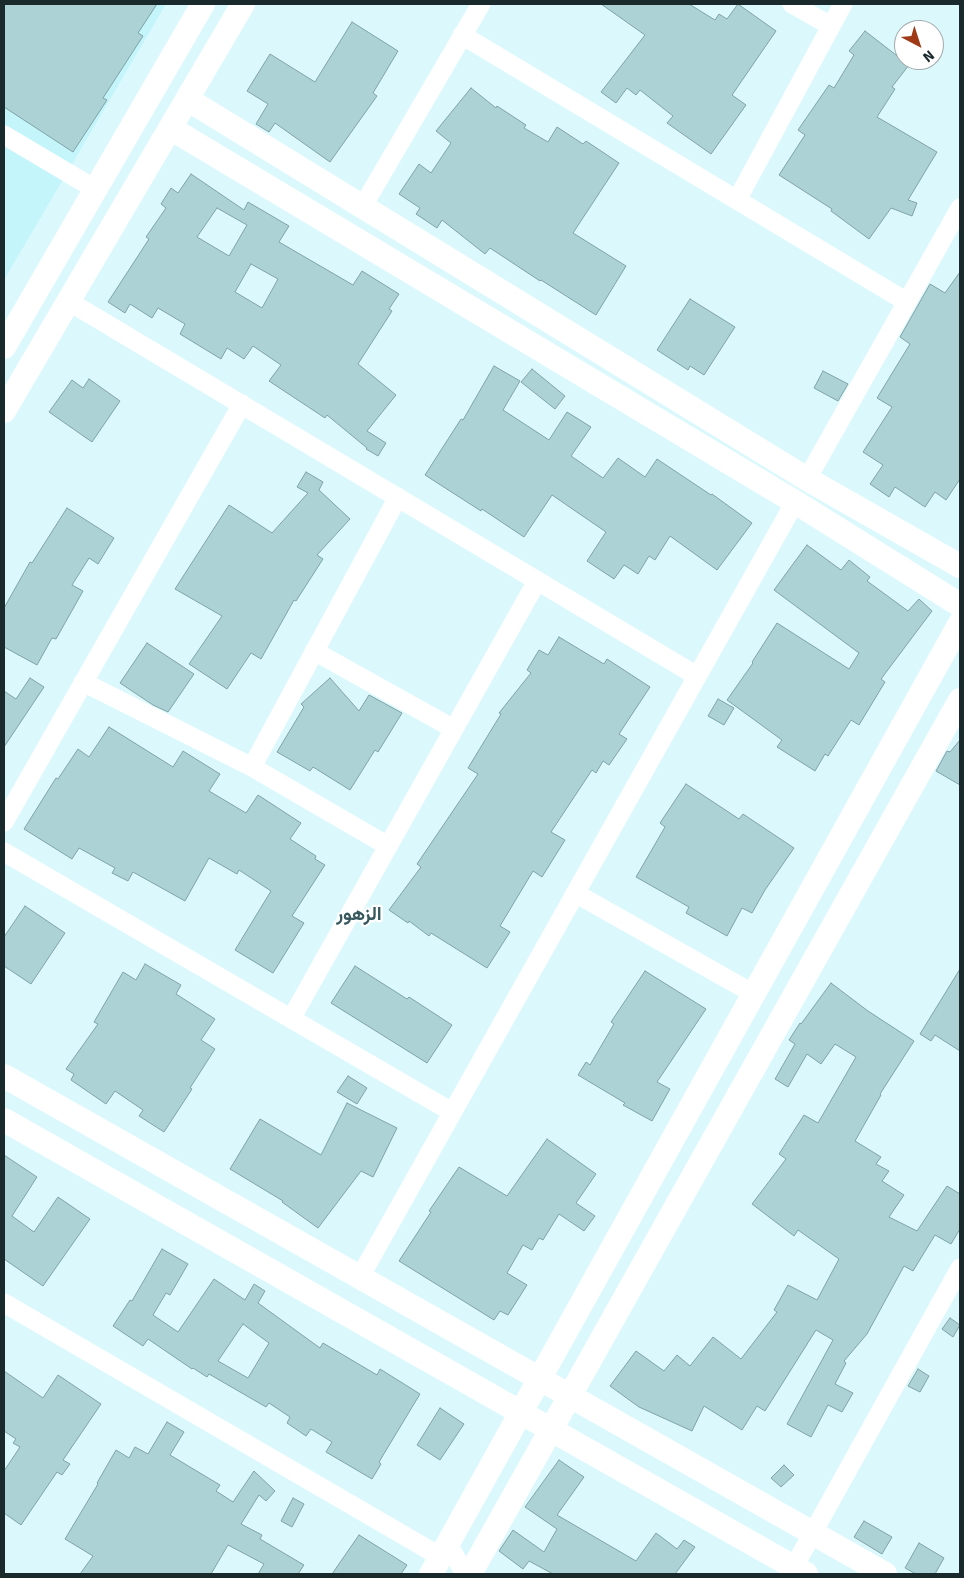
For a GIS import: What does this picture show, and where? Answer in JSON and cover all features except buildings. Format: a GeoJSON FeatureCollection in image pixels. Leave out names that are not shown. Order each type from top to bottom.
{"type":"FeatureCollection","features":[{"type":"Feature","properties":{"kind":"street"},"geometry":{"type":"LineString","coordinates":[[4,347],[204,4]]}},
{"type":"Feature","properties":{"kind":"street"},"geometry":{"type":"LineString","coordinates":[[4,411],[243,4]]}},
{"type":"Feature","properties":{"kind":"street"},"geometry":{"type":"LineString","coordinates":[[363,206],[480,4]]}},
{"type":"Feature","properties":{"kind":"street"},"geometry":{"type":"LineString","coordinates":[[792,4],[830,26]]}},
{"type":"Feature","properties":{"kind":"street"},"geometry":{"type":"LineString","coordinates":[[737,200],[843,4]]}},
{"type":"Feature","properties":{"kind":"street"},"geometry":{"type":"LineString","coordinates":[[462,35],[907,302]]}},
{"type":"Feature","properties":{"kind":"street"},"geometry":{"type":"LineString","coordinates":[[187,99],[807,479],[960,566]]}},
{"type":"Feature","properties":{"kind":"street"},"geometry":{"type":"LineString","coordinates":[[170,128],[794,502],[960,606]]}},
{"type":"Feature","properties":{"kind":"street"},"geometry":{"type":"LineString","coordinates":[[4,135],[95,189]]}},
{"type":"Feature","properties":{"kind":"street"},"geometry":{"type":"LineString","coordinates":[[807,479],[960,208]]}},
{"type":"Feature","properties":{"kind":"street"},"geometry":{"type":"LineString","coordinates":[[68,300],[697,676]]}},
{"type":"Feature","properties":{"kind":"street"},"geometry":{"type":"LineString","coordinates":[[4,822],[242,404]]}},
{"type":"Feature","properties":{"kind":"street"},"geometry":{"type":"LineString","coordinates":[[252,767],[398,498]]}},
{"type":"Feature","properties":{"kind":"street"},"geometry":{"type":"LineString","coordinates":[[360,1277],[794,502]]}},
{"type":"Feature","properties":{"kind":"street"},"geometry":{"type":"LineString","coordinates":[[291,1019],[537,581]]}},
{"type":"Feature","properties":{"kind":"street"},"geometry":{"type":"LineString","coordinates":[[440,1558],[960,623]]}},
{"type":"Feature","properties":{"kind":"street"},"geometry":{"type":"LineString","coordinates":[[314,652],[454,729]]}},
{"type":"Feature","properties":{"kind":"street"},"geometry":{"type":"LineString","coordinates":[[83,682],[252,767],[388,846]]}},
{"type":"Feature","properties":{"kind":"street"},"geometry":{"type":"LineString","coordinates":[[470,1574],[960,700]]}},
{"type":"Feature","properties":{"kind":"street"},"geometry":{"type":"LineString","coordinates":[[4,852],[452,1112]]}},
{"type":"Feature","properties":{"kind":"street"},"geometry":{"type":"LineString","coordinates":[[575,893],[754,994]]}},
{"type":"Feature","properties":{"kind":"street"},"geometry":{"type":"LineString","coordinates":[[4,1076],[885,1574]]}},
{"type":"Feature","properties":{"kind":"street"},"geometry":{"type":"LineString","coordinates":[[4,1120],[522,1413],[796,1572],[813,1533],[960,1268]]}},
{"type":"Feature","properties":{"kind":"street"},"geometry":{"type":"LineString","coordinates":[[4,1303],[465,1574]]}},
{"type":"Feature","properties":{"kind":"shaded area"},"geometry":{"type":"Polygon","coordinates":[[[4,4],[166,4],[4,280],[4,4]]]}},
{"type":"Feature","properties":{"kind":"district","name":"الزهور"},"geometry":{"type":"Point","coordinates":[359,915]}}]}
